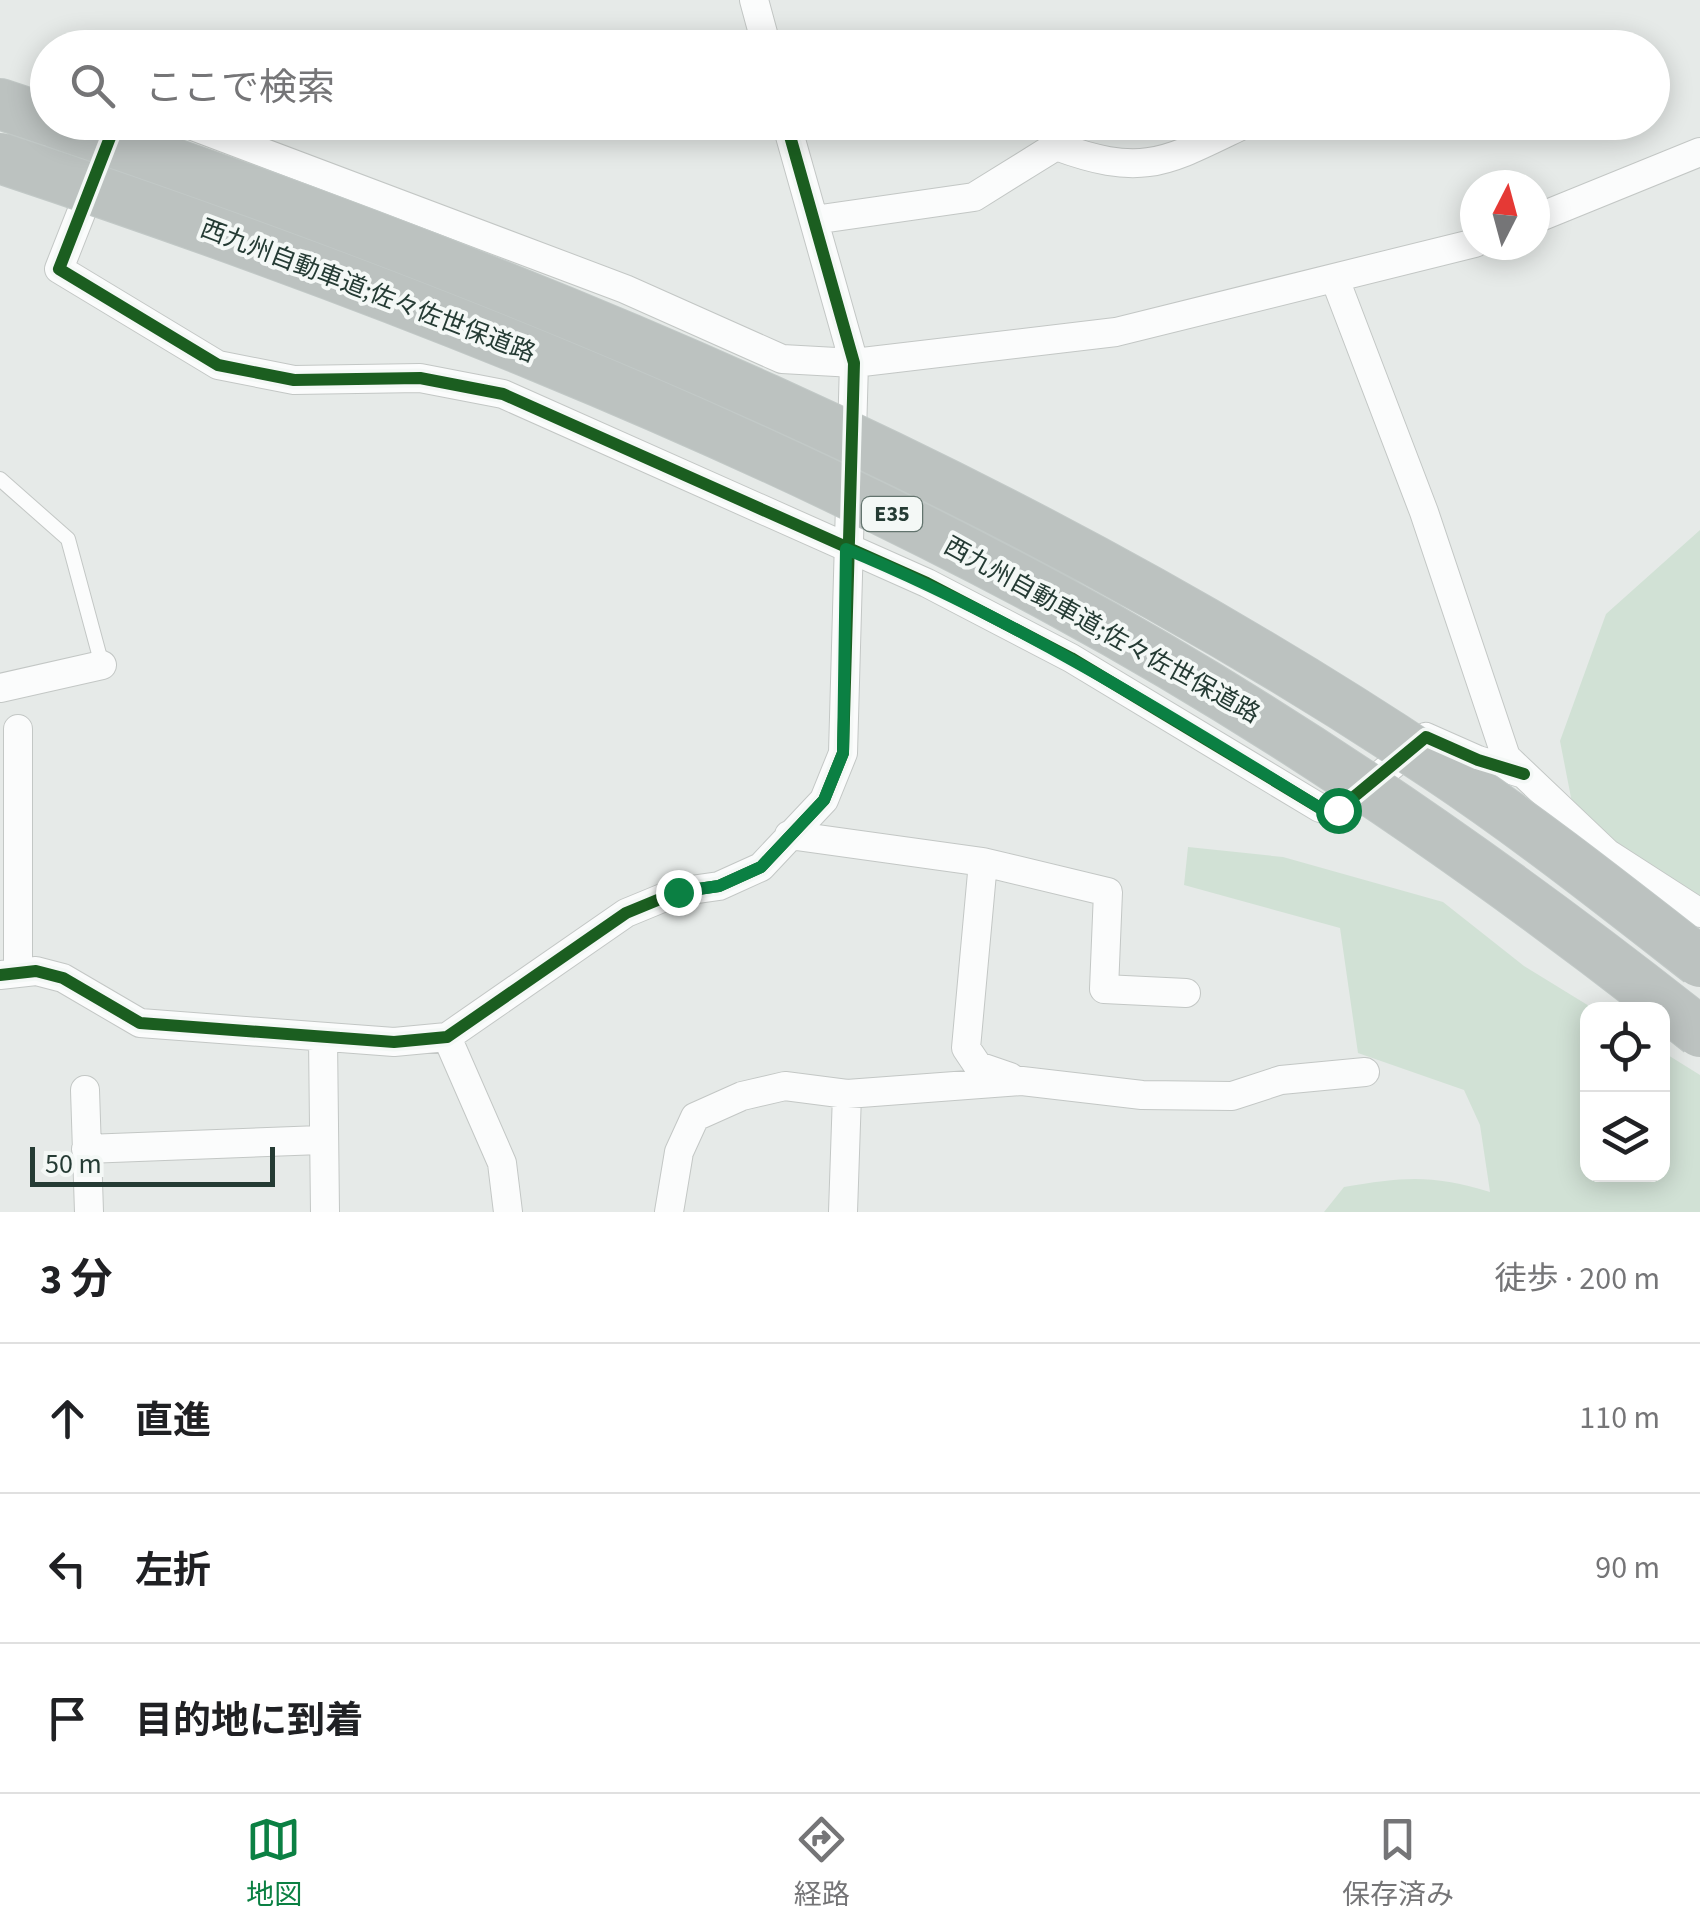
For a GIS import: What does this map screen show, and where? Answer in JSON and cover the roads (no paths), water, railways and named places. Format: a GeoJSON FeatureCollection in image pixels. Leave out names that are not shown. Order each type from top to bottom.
{"type":"FeatureCollection","features":[{"type":"Feature","properties":{"kind":"highway","name":"西九州自動車道;佐々佐世保道路"},"geometry":{"type":"LineString","coordinates":[[0,104],[30,114]]}},
{"type":"Feature","properties":{"kind":"highway","name":"西九州自動車道;佐々佐世保道路"},"geometry":{"type":"LineString","coordinates":[[102,140],[514,292],[750,390],[921,470],[1245,647],[1438,767],[1700,962]]}},
{"type":"Feature","properties":{"kind":"highway","name":"西九州自動車道;佐々佐世保道路"},"geometry":{"type":"LineString","coordinates":[[0,158],[499,336],[899,518],[1063,603],[1240,705],[1549,912],[1700,1032]]}},
{"type":"Feature","properties":{"kind":"street"},"geometry":{"type":"LineString","coordinates":[[754,0],[762,30]]}},
{"type":"Feature","properties":{"kind":"street"},"geometry":{"type":"LineString","coordinates":[[109,140],[60,270],[218,365],[294,380],[420,378],[503,394],[927,583],[1071,658],[1320,808],[1338,810],[1426,737],[1524,774]]}},
{"type":"Feature","properties":{"kind":"street"},"geometry":{"type":"LineString","coordinates":[[230,140],[625,289],[782,359],[854,363],[1116,332],[1460,247]]}},
{"type":"Feature","properties":{"kind":"street"},"geometry":{"type":"LineString","coordinates":[[18,729],[9,974],[36,971],[63,978],[140,1023],[394,1042],[447,1037],[626,914],[678,892],[719,886],[761,867],[824,800],[843,753],[854,363],[791,140]]}},
{"type":"Feature","properties":{"kind":"street"},"geometry":{"type":"LineString","coordinates":[[814,220],[974,198],[1056,146],[1106,164],[1150,164],[1207,140]]}},
{"type":"Feature","properties":{"kind":"street"},"geometry":{"type":"LineString","coordinates":[[1550,212],[1700,152]]}},
{"type":"Feature","properties":{"kind":"street"},"geometry":{"type":"LineString","coordinates":[[1335,280],[1424,512],[1506,757],[1607,853],[1700,913]]}},
{"type":"Feature","properties":{"kind":"street"},"geometry":{"type":"LineString","coordinates":[[0,688],[102,665]]}},
{"type":"Feature","properties":{"kind":"street"},"geometry":{"type":"LineString","coordinates":[[790,835],[983,862],[1108,892],[1104,989],[1186,993]]}},
{"type":"Feature","properties":{"kind":"street"},"geometry":{"type":"LineString","coordinates":[[983,862],[966,1048],[978,1066],[1022,1081]]}},
{"type":"Feature","properties":{"kind":"street"},"geometry":{"type":"LineString","coordinates":[[447,1037],[502,1163],[508,1212]]}},
{"type":"Feature","properties":{"kind":"street"},"geometry":{"type":"LineString","coordinates":[[323,1038],[325,1212]]}},
{"type":"Feature","properties":{"kind":"street"},"geometry":{"type":"LineString","coordinates":[[669,1212],[679,1152],[695,1117],[742,1096],[786,1086],[847,1094],[1022,1081],[1142,1095],[1232,1096],[1281,1080],[1365,1072]]}},
{"type":"Feature","properties":{"kind":"street"},"geometry":{"type":"LineString","coordinates":[[85,1090],[89,1212]]}},
{"type":"Feature","properties":{"kind":"street"},"geometry":{"type":"LineString","coordinates":[[843,1212],[847,1094]]}},
{"type":"Feature","properties":{"kind":"street"},"geometry":{"type":"LineString","coordinates":[[86,1150],[322,1140]]}},
{"type":"Feature","properties":{"kind":"lane"},"geometry":{"type":"LineString","coordinates":[[0,479],[68,538],[102,665]]}}]}
